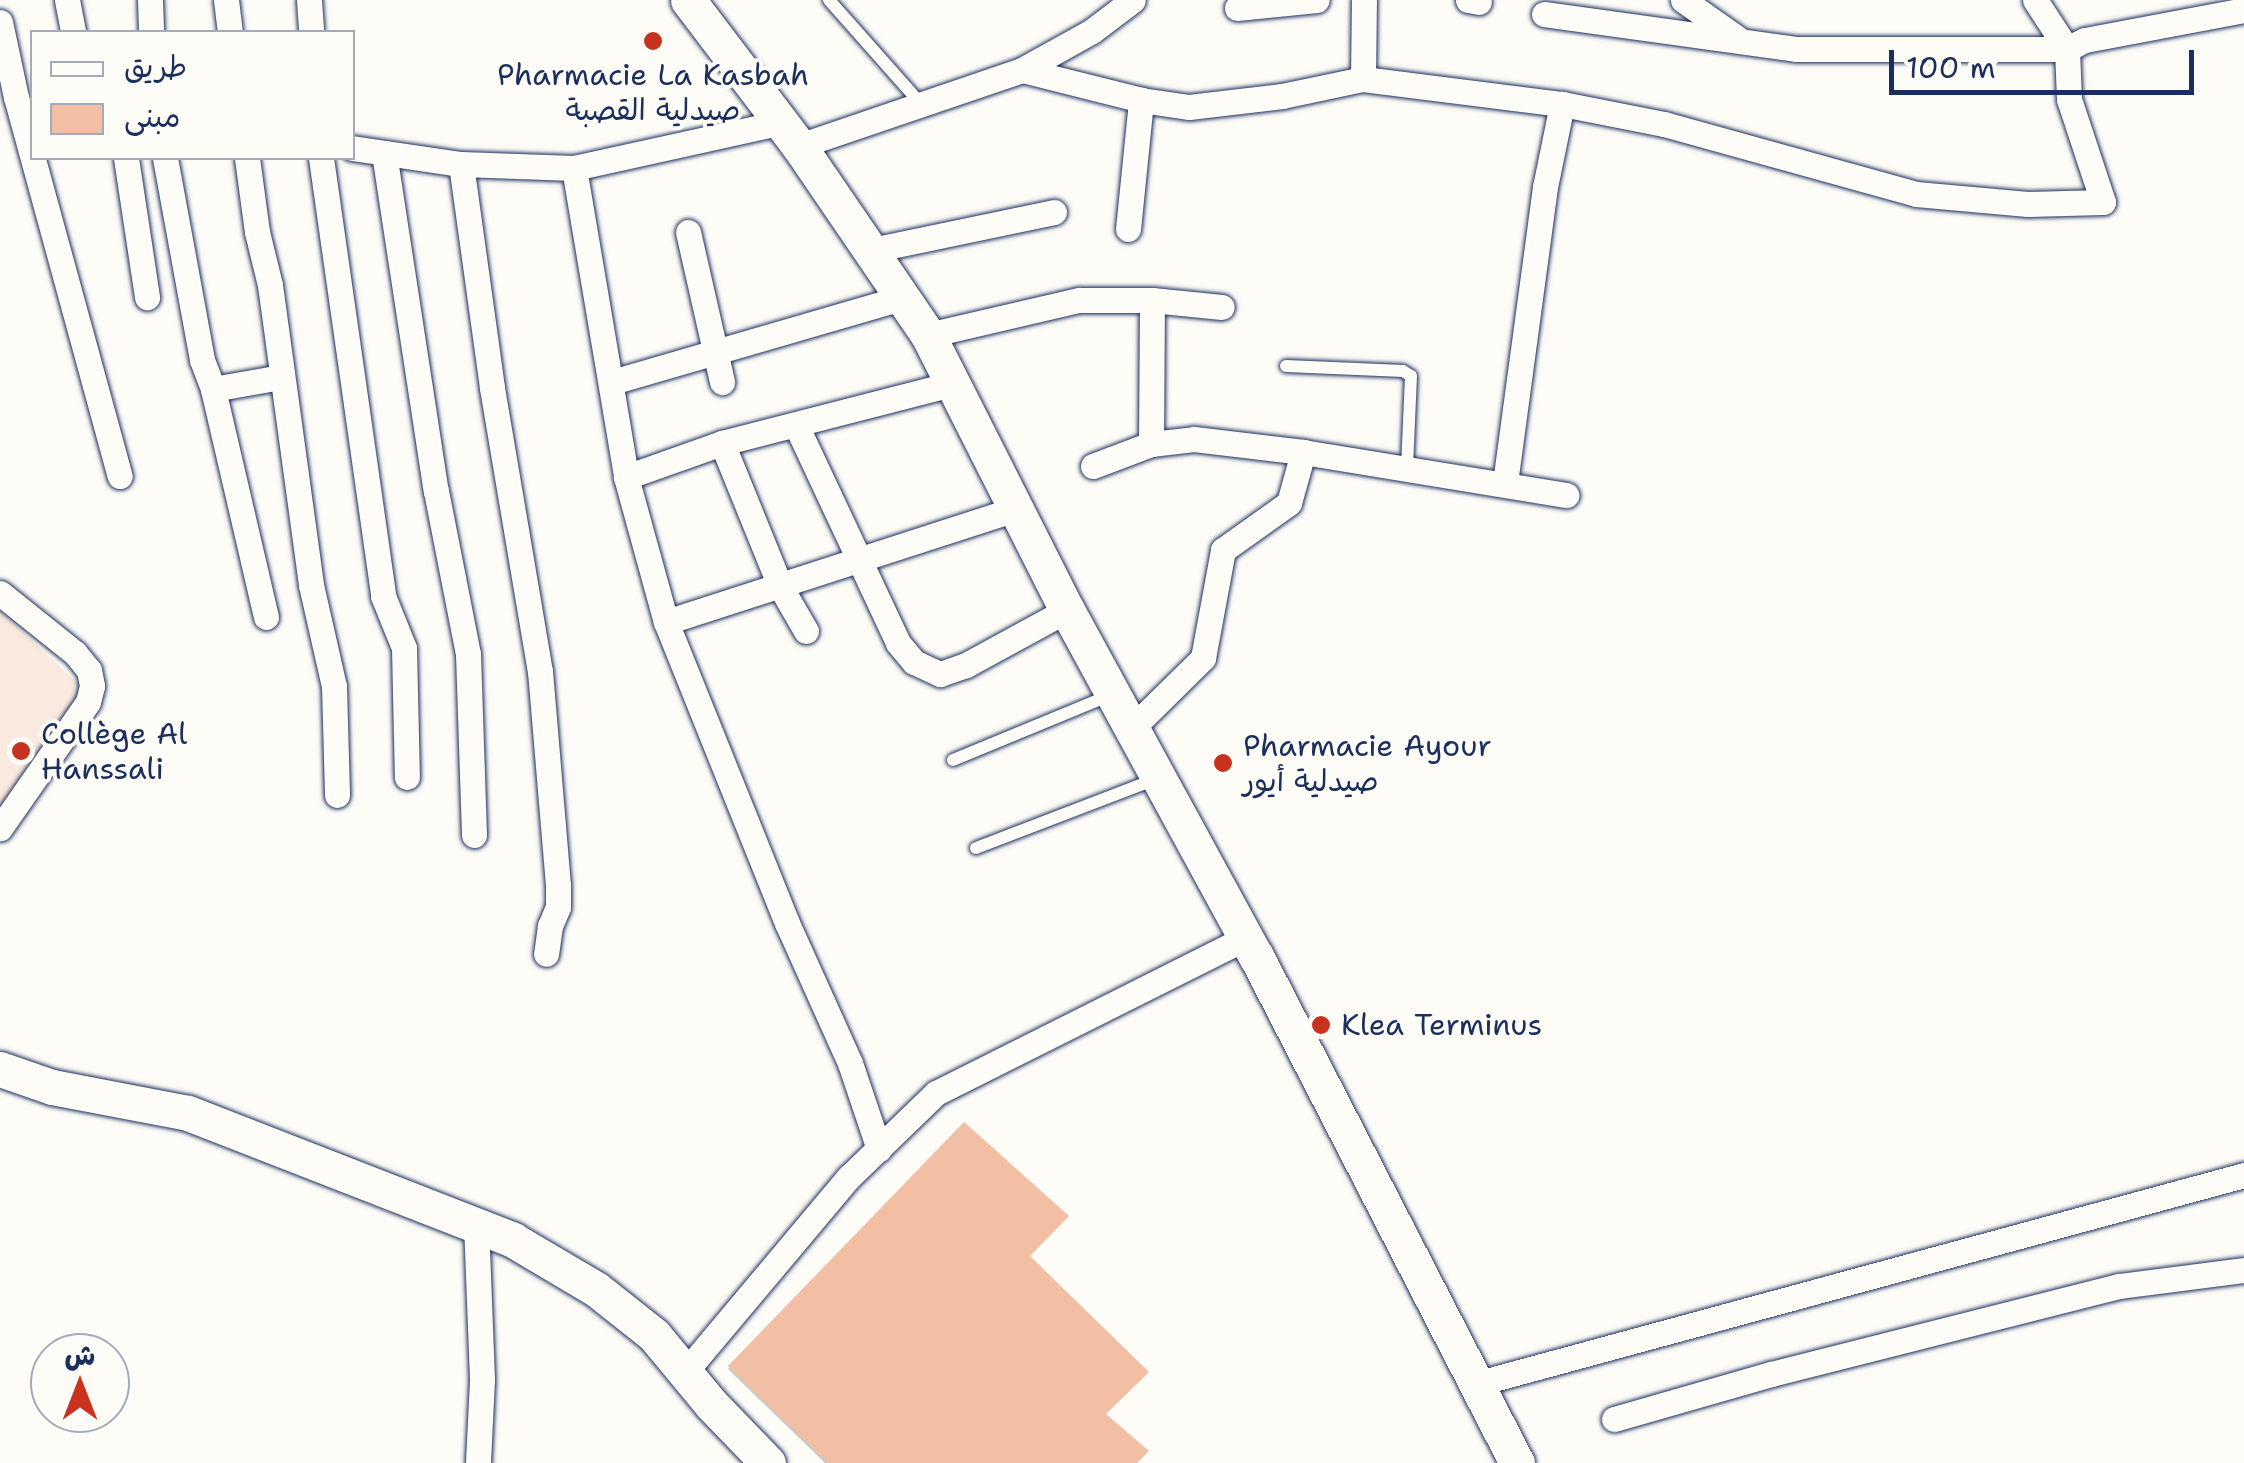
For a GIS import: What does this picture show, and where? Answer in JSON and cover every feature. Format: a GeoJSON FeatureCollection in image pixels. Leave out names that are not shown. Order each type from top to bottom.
{"type":"FeatureCollection","features":[{"type":"Feature","properties":{"kind":"main road"},"geometry":{"type":"LineString","coordinates":[[688,0],[872,250],[928,335],[1067,610],[1246,938],[1517,1463]]}},
{"type":"Feature","properties":{"kind":"main road"},"geometry":{"type":"LineString","coordinates":[[0,1070],[52,1087],[188,1113],[513,1240],[596,1289],[654,1335],[710,1404],[768,1463]]}},
{"type":"Feature","properties":{"kind":"street"},"geometry":{"type":"LineString","coordinates":[[67,0],[73,30]]}},
{"type":"Feature","properties":{"kind":"street"},"geometry":{"type":"LineString","coordinates":[[150,0],[151,30]]}},
{"type":"Feature","properties":{"kind":"street"},"geometry":{"type":"LineString","coordinates":[[226,0],[230,30]]}},
{"type":"Feature","properties":{"kind":"street"},"geometry":{"type":"LineString","coordinates":[[309,0],[311,30]]}},
{"type":"Feature","properties":{"kind":"street"},"geometry":{"type":"LineString","coordinates":[[355,148],[460,164],[574,168],[789,135],[920,102],[1022,70],[1092,31],[1134,0]]}},
{"type":"Feature","properties":{"kind":"street"},"geometry":{"type":"LineString","coordinates":[[1237,8],[1317,0]]}},
{"type":"Feature","properties":{"kind":"street"},"geometry":{"type":"LineString","coordinates":[[1363,79],[1364,0]]}},
{"type":"Feature","properties":{"kind":"street"},"geometry":{"type":"LineString","coordinates":[[1683,0],[1741,41]]}},
{"type":"Feature","properties":{"kind":"street"},"geometry":{"type":"LineString","coordinates":[[1022,70],[1141,100],[1216,106],[1363,79],[1562,104],[1664,124],[1916,194],[2028,204],[2103,202],[2069,98],[2067,49],[2036,0]]}},
{"type":"Feature","properties":{"kind":"street"},"geometry":{"type":"LineString","coordinates":[[1544,14],[1796,49],[2067,49],[2085,40],[2244,10]]}},
{"type":"Feature","properties":{"kind":"street"},"geometry":{"type":"LineString","coordinates":[[0,22],[30,149]]}},
{"type":"Feature","properties":{"kind":"street"},"geometry":{"type":"LineString","coordinates":[[1128,229],[1141,100]]}},
{"type":"Feature","properties":{"kind":"street"},"geometry":{"type":"LineString","coordinates":[[1505,484],[1545,187],[1562,104]]}},
{"type":"Feature","properties":{"kind":"street"},"geometry":{"type":"LineString","coordinates":[[384,153],[436,491],[468,654],[474,835]]}},
{"type":"Feature","properties":{"kind":"street"},"geometry":{"type":"LineString","coordinates":[[33,160],[120,476]]}},
{"type":"Feature","properties":{"kind":"street"},"geometry":{"type":"LineString","coordinates":[[126,160],[147,297]]}},
{"type":"Feature","properties":{"kind":"street"},"geometry":{"type":"LineString","coordinates":[[165,160],[202,360],[213,389],[266,616]]}},
{"type":"Feature","properties":{"kind":"street"},"geometry":{"type":"LineString","coordinates":[[247,160],[256,232],[270,285],[312,586],[334,686],[337,796]]}},
{"type":"Feature","properties":{"kind":"street"},"geometry":{"type":"LineString","coordinates":[[322,160],[374,543],[383,596],[404,648],[407,777]]}},
{"type":"Feature","properties":{"kind":"street"},"geometry":{"type":"LineString","coordinates":[[460,164],[492,388],[540,671],[558,907],[550,926],[546,954]]}},
{"type":"Feature","properties":{"kind":"street"},"geometry":{"type":"LineString","coordinates":[[574,168],[626,477],[666,622],[787,922],[850,1063],[879,1149]]}},
{"type":"Feature","properties":{"kind":"street"},"geometry":{"type":"LineString","coordinates":[[872,250],[1054,212]]}},
{"type":"Feature","properties":{"kind":"street"},"geometry":{"type":"LineString","coordinates":[[688,232],[722,382]]}},
{"type":"Feature","properties":{"kind":"street"},"geometry":{"type":"LineString","coordinates":[[612,382],[904,297]]}},
{"type":"Feature","properties":{"kind":"street"},"geometry":{"type":"LineString","coordinates":[[1151,444],[1152,300]]}},
{"type":"Feature","properties":{"kind":"street"},"geometry":{"type":"LineString","coordinates":[[928,335],[1056,304],[1152,300],[1222,307]]}},
{"type":"Feature","properties":{"kind":"street"},"geometry":{"type":"LineString","coordinates":[[213,389],[280,377]]}},
{"type":"Feature","properties":{"kind":"street"},"geometry":{"type":"LineString","coordinates":[[626,477],[722,444],[952,384]]}},
{"type":"Feature","properties":{"kind":"street"},"geometry":{"type":"LineString","coordinates":[[797,427],[898,643],[914,662],[940,674],[988,657],[1067,610]]}},
{"type":"Feature","properties":{"kind":"street"},"geometry":{"type":"LineString","coordinates":[[1093,466],[1151,444],[1194,439],[1408,466],[1568,494]]}},
{"type":"Feature","properties":{"kind":"street"},"geometry":{"type":"LineString","coordinates":[[722,444],[780,586],[806,632]]}},
{"type":"Feature","properties":{"kind":"street"},"geometry":{"type":"LineString","coordinates":[[1132,728],[1203,658],[1223,550],[1289,503],[1296,462],[1303,452]]}},
{"type":"Feature","properties":{"kind":"street"},"geometry":{"type":"LineString","coordinates":[[666,622],[1018,508]]}},
{"type":"Feature","properties":{"kind":"street"},"geometry":{"type":"LineString","coordinates":[[0,594],[75,652],[89,670],[92,686],[88,702],[0,828]]}},
{"type":"Feature","properties":{"kind":"street"},"geometry":{"type":"LineString","coordinates":[[686,1371],[849,1177],[936,1093],[1246,938]]}},
{"type":"Feature","properties":{"kind":"street"},"geometry":{"type":"LineString","coordinates":[[1479,1383],[2244,1175]]}},
{"type":"Feature","properties":{"kind":"street"},"geometry":{"type":"LineString","coordinates":[[476,1224],[482,1380],[478,1463]]}},
{"type":"Feature","properties":{"kind":"street"},"geometry":{"type":"LineString","coordinates":[[1614,1419],[1770,1374],[2119,1286],[2244,1270]]}},
{"type":"Feature","properties":{"kind":"lane"},"geometry":{"type":"LineString","coordinates":[[829,0],[920,102]]}},
{"type":"Feature","properties":{"kind":"lane"},"geometry":{"type":"LineString","coordinates":[[1286,366],[1403,370],[1411,376],[1408,466]]}},
{"type":"Feature","properties":{"kind":"lane"},"geometry":{"type":"LineString","coordinates":[[953,760],[1114,694]]}},
{"type":"Feature","properties":{"kind":"lane"},"geometry":{"type":"LineString","coordinates":[[976,848],[1159,778]]}},
{"type":"Feature","properties":{"kind":"shaded area","name":"Collège Al Hanssali"},"geometry":{"type":"Polygon","coordinates":[[[0,611],[84,689],[0,813],[0,611]]]}},
{"type":"Feature","properties":{"kind":"building"},"geometry":{"type":"Polygon","coordinates":[[[964,1122],[1069,1216],[1030,1256],[1149,1372],[1106,1414],[1149,1451],[1137,1463],[828,1463],[728,1366],[964,1122]]]}},
{"type":"Feature","properties":{"kind":"place","name":"Pharmacie La Kasbah صيدلية القصبة"},"geometry":{"type":"Point","coordinates":[653,41]}},
{"type":"Feature","properties":{"kind":"place","name":"Collège Al Hanssali"},"geometry":{"type":"Point","coordinates":[21,751]}},
{"type":"Feature","properties":{"kind":"place","name":"Pharmacie Ayour صيدلية أيور"},"geometry":{"type":"Point","coordinates":[1223,763]}},
{"type":"Feature","properties":{"kind":"place","name":"Klea Terminus"},"geometry":{"type":"Point","coordinates":[1321,1025]}}]}
